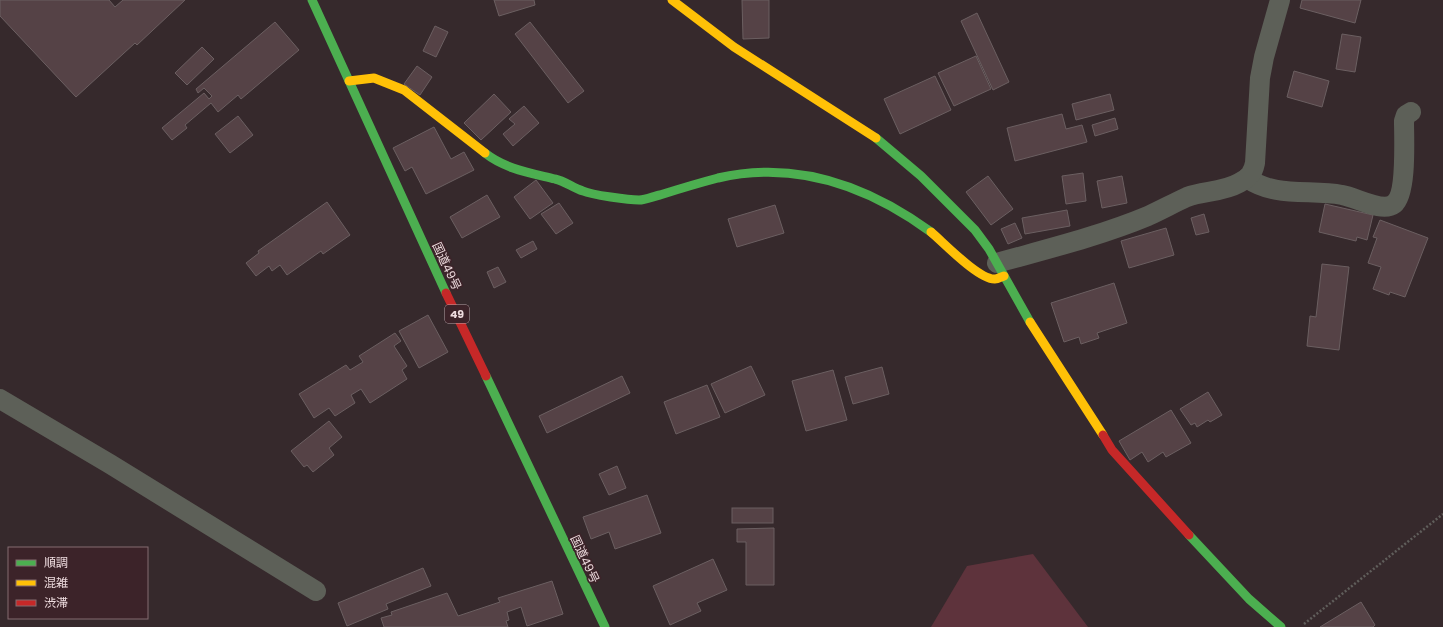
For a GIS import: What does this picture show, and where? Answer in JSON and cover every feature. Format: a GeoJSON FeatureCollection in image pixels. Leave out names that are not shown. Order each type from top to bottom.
{"type":"FeatureCollection","features":[{"type":"Feature","properties":{"kind":"main road","name":"国道49号"},"geometry":{"type":"LineString","coordinates":[[312,0],[423,244],[605,627]]}},
{"type":"Feature","properties":{"kind":"main road"},"geometry":{"type":"LineString","coordinates":[[672,0],[734,47],[882,142],[921,176],[975,230],[1032,326],[1090,413],[1112,450],[1219,568],[1249,599],[1281,627]]}},
{"type":"Feature","properties":{"kind":"main road"},"geometry":{"type":"LineString","coordinates":[[349,81],[374,78],[404,90],[492,160],[508,167],[560,180],[584,192],[640,200],[720,178],[772,172],[799,173],[847,186],[870,195],[915,220],[933,233],[957,257],[988,277],[994,279],[1000,270]]}},
{"type":"Feature","properties":{"kind":"street"},"geometry":{"type":"LineString","coordinates":[[1000,270],[1148,216],[1184,198],[1199,193],[1232,187],[1247,178],[1253,172],[1255,163],[1260,78],[1264,57],[1280,0]]}},
{"type":"Feature","properties":{"kind":"street"},"geometry":{"type":"LineString","coordinates":[[1247,178],[1254,183],[1273,190],[1341,194],[1378,207],[1387,207],[1394,204],[1400,196],[1403,169],[1404,121],[1406,115],[1411,112]]}},
{"type":"Feature","properties":{"kind":"street"},"geometry":{"type":"LineString","coordinates":[[0,399],[110,464],[316,591]]}},
{"type":"Feature","properties":{"kind":"path"},"geometry":{"type":"LineString","coordinates":[[1300,627],[1443,514]]}},
{"type":"Feature","properties":{"kind":"shaded area"},"geometry":{"type":"Polygon","coordinates":[[[1033,554],[1088,627],[931,627],[967,566],[1033,554]]]}},
{"type":"Feature","properties":{"kind":"building"},"geometry":{"type":"Polygon","coordinates":[[[0,0],[109,0],[115,7],[123,0],[185,0],[137,45],[135,43],[76,97],[0,16],[0,0]]]}},
{"type":"Feature","properties":{"kind":"building"},"geometry":{"type":"Polygon","coordinates":[[[494,0],[534,0],[535,5],[499,16],[494,0]]]}},
{"type":"Feature","properties":{"kind":"building"},"geometry":{"type":"Polygon","coordinates":[[[742,0],[769,0],[769,38],[743,39],[742,0]]]}},
{"type":"Feature","properties":{"kind":"building"},"geometry":{"type":"Polygon","coordinates":[[[1302,0],[1361,0],[1355,23],[1300,8],[1302,0]]]}},
{"type":"Feature","properties":{"kind":"building"},"geometry":{"type":"Polygon","coordinates":[[[977,13],[1009,82],[993,90],[961,21],[977,13]]]}},
{"type":"Feature","properties":{"kind":"building"},"geometry":{"type":"Polygon","coordinates":[[[275,22],[299,50],[241,99],[238,95],[218,112],[211,103],[185,125],[187,128],[172,140],[162,128],[204,93],[209,99],[212,96],[204,88],[198,93],[196,89],[275,22]]]}},
{"type":"Feature","properties":{"kind":"building"},"geometry":{"type":"Polygon","coordinates":[[[530,22],[584,91],[568,103],[515,34],[530,22]]]}},
{"type":"Feature","properties":{"kind":"building"},"geometry":{"type":"Polygon","coordinates":[[[435,26],[448,32],[436,57],[423,51],[435,26]]]}},
{"type":"Feature","properties":{"kind":"building"},"geometry":{"type":"Polygon","coordinates":[[[1342,34],[1361,37],[1355,72],[1336,69],[1342,34]]]}},
{"type":"Feature","properties":{"kind":"building"},"geometry":{"type":"Polygon","coordinates":[[[202,47],[214,59],[187,85],[175,73],[202,47]]]}},
{"type":"Feature","properties":{"kind":"building"},"geometry":{"type":"Polygon","coordinates":[[[976,56],[991,89],[954,106],[938,73],[976,56]]]}},
{"type":"Feature","properties":{"kind":"building"},"geometry":{"type":"Polygon","coordinates":[[[417,66],[432,77],[420,95],[404,84],[417,66]]]}},
{"type":"Feature","properties":{"kind":"building"},"geometry":{"type":"Polygon","coordinates":[[[1294,71],[1329,81],[1322,107],[1287,97],[1294,71]]]}},
{"type":"Feature","properties":{"kind":"building"},"geometry":{"type":"Polygon","coordinates":[[[935,76],[951,110],[900,134],[884,99],[935,76]]]}},
{"type":"Feature","properties":{"kind":"building"},"geometry":{"type":"Polygon","coordinates":[[[494,94],[511,112],[481,140],[464,123],[494,94]]]}},
{"type":"Feature","properties":{"kind":"building"},"geometry":{"type":"Polygon","coordinates":[[[1110,94],[1114,110],[1076,120],[1072,104],[1110,94]]]}},
{"type":"Feature","properties":{"kind":"building"},"geometry":{"type":"Polygon","coordinates":[[[524,106],[539,123],[513,146],[503,134],[515,124],[509,119],[524,106]]]}},
{"type":"Feature","properties":{"kind":"building"},"geometry":{"type":"Polygon","coordinates":[[[1062,114],[1066,129],[1082,125],[1087,142],[1015,161],[1007,128],[1062,114]]]}},
{"type":"Feature","properties":{"kind":"building"},"geometry":{"type":"Polygon","coordinates":[[[238,116],[253,135],[230,153],[215,134],[238,116]]]}},
{"type":"Feature","properties":{"kind":"building"},"geometry":{"type":"Polygon","coordinates":[[[1115,118],[1118,129],[1095,136],[1092,125],[1115,118]]]}},
{"type":"Feature","properties":{"kind":"building"},"geometry":{"type":"Polygon","coordinates":[[[434,127],[451,159],[464,152],[474,170],[426,194],[412,167],[405,171],[393,148],[434,127]]]}},
{"type":"Feature","properties":{"kind":"building"},"geometry":{"type":"Polygon","coordinates":[[[1083,173],[1086,201],[1066,204],[1062,176],[1083,173]]]}},
{"type":"Feature","properties":{"kind":"building"},"geometry":{"type":"Polygon","coordinates":[[[988,176],[1013,209],[991,225],[966,192],[988,176]]]}},
{"type":"Feature","properties":{"kind":"building"},"geometry":{"type":"Polygon","coordinates":[[[1122,176],[1127,203],[1102,208],[1097,181],[1122,176]]]}},
{"type":"Feature","properties":{"kind":"building"},"geometry":{"type":"Polygon","coordinates":[[[536,180],[553,203],[530,219],[514,197],[536,180]]]}},
{"type":"Feature","properties":{"kind":"building"},"geometry":{"type":"Polygon","coordinates":[[[487,195],[500,217],[462,238],[450,217],[487,195]]]}},
{"type":"Feature","properties":{"kind":"building"},"geometry":{"type":"Polygon","coordinates":[[[327,202],[350,235],[323,254],[321,251],[287,275],[280,265],[272,271],[269,266],[256,276],[246,263],[259,253],[258,251],[327,202]]]}},
{"type":"Feature","properties":{"kind":"building"},"geometry":{"type":"Polygon","coordinates":[[[559,203],[573,223],[556,234],[541,214],[559,203]]]}},
{"type":"Feature","properties":{"kind":"building"},"geometry":{"type":"Polygon","coordinates":[[[1325,204],[1373,215],[1367,240],[1357,237],[1356,241],[1319,232],[1325,204]]]}},
{"type":"Feature","properties":{"kind":"building"},"geometry":{"type":"Polygon","coordinates":[[[775,205],[784,233],[737,247],[728,219],[775,205]]]}},
{"type":"Feature","properties":{"kind":"building"},"geometry":{"type":"Polygon","coordinates":[[[1067,210],[1070,226],[1025,234],[1022,218],[1067,210]]]}},
{"type":"Feature","properties":{"kind":"building"},"geometry":{"type":"Polygon","coordinates":[[[1204,214],[1209,232],[1196,235],[1191,218],[1204,214]]]}},
{"type":"Feature","properties":{"kind":"building"},"geometry":{"type":"Polygon","coordinates":[[[1380,220],[1428,238],[1405,297],[1390,292],[1389,295],[1373,289],[1381,267],[1368,263],[1377,238],[1373,237],[1380,220]]]}},
{"type":"Feature","properties":{"kind":"building"},"geometry":{"type":"Polygon","coordinates":[[[1015,223],[1022,238],[1008,244],[1001,229],[1015,223]]]}},
{"type":"Feature","properties":{"kind":"building"},"geometry":{"type":"Polygon","coordinates":[[[1166,228],[1174,255],[1129,268],[1121,241],[1166,228]]]}},
{"type":"Feature","properties":{"kind":"building"},"geometry":{"type":"Polygon","coordinates":[[[533,241],[537,249],[521,258],[516,250],[533,241]]]}},
{"type":"Feature","properties":{"kind":"building"},"geometry":{"type":"Polygon","coordinates":[[[1322,264],[1349,267],[1339,350],[1307,346],[1310,316],[1316,317],[1322,264]]]}},
{"type":"Feature","properties":{"kind":"building"},"geometry":{"type":"Polygon","coordinates":[[[498,267],[506,282],[494,288],[487,272],[498,267]]]}},
{"type":"Feature","properties":{"kind":"building"},"geometry":{"type":"Polygon","coordinates":[[[1114,283],[1127,323],[1097,333],[1099,338],[1081,344],[1079,337],[1064,342],[1051,303],[1114,283]]]}},
{"type":"Feature","properties":{"kind":"building"},"geometry":{"type":"Polygon","coordinates":[[[428,315],[448,352],[419,368],[399,331],[428,315]]]}},
{"type":"Feature","properties":{"kind":"building"},"geometry":{"type":"Polygon","coordinates":[[[395,333],[401,341],[394,346],[407,366],[402,370],[407,379],[370,403],[361,389],[351,395],[355,403],[335,416],[329,408],[314,418],[299,394],[346,365],[350,370],[363,362],[359,356],[395,333]]]}},
{"type":"Feature","properties":{"kind":"building"},"geometry":{"type":"Polygon","coordinates":[[[751,366],[765,395],[725,413],[711,384],[751,366]]]}},
{"type":"Feature","properties":{"kind":"building"},"geometry":{"type":"Polygon","coordinates":[[[882,367],[889,394],[853,404],[845,377],[882,367]]]}},
{"type":"Feature","properties":{"kind":"building"},"geometry":{"type":"Polygon","coordinates":[[[833,370],[847,420],[806,431],[792,381],[833,370]]]}},
{"type":"Feature","properties":{"kind":"building"},"geometry":{"type":"Polygon","coordinates":[[[622,376],[630,393],[547,433],[539,416],[622,376]]]}},
{"type":"Feature","properties":{"kind":"building"},"geometry":{"type":"Polygon","coordinates":[[[707,385],[720,417],[676,434],[664,402],[707,385]]]}},
{"type":"Feature","properties":{"kind":"building"},"geometry":{"type":"Polygon","coordinates":[[[1208,392],[1222,415],[1210,422],[1208,420],[1197,427],[1195,423],[1191,425],[1180,409],[1208,392]]]}},
{"type":"Feature","properties":{"kind":"building"},"geometry":{"type":"Polygon","coordinates":[[[1171,410],[1191,443],[1166,457],[1163,452],[1148,462],[1142,452],[1130,460],[1119,441],[1171,410]]]}},
{"type":"Feature","properties":{"kind":"building"},"geometry":{"type":"Polygon","coordinates":[[[329,421],[342,437],[329,448],[334,455],[313,472],[307,465],[304,467],[291,451],[329,421]]]}},
{"type":"Feature","properties":{"kind":"building"},"geometry":{"type":"Polygon","coordinates":[[[617,466],[626,488],[609,495],[599,474],[617,466]]]}},
{"type":"Feature","properties":{"kind":"building"},"geometry":{"type":"Polygon","coordinates":[[[647,495],[661,533],[615,549],[609,532],[591,539],[583,517],[647,495]]]}},
{"type":"Feature","properties":{"kind":"building"},"geometry":{"type":"Polygon","coordinates":[[[732,508],[773,508],[773,523],[732,523],[732,508]]]}},
{"type":"Feature","properties":{"kind":"building"},"geometry":{"type":"Polygon","coordinates":[[[774,528],[774,585],[746,585],[746,542],[737,542],[737,529],[774,528]]]}},
{"type":"Feature","properties":{"kind":"building"},"geometry":{"type":"Polygon","coordinates":[[[713,559],[727,590],[697,603],[701,611],[670,625],[653,586],[713,559]]]}},
{"type":"Feature","properties":{"kind":"building"},"geometry":{"type":"Polygon","coordinates":[[[423,568],[431,586],[386,604],[388,609],[347,626],[338,603],[423,568]]]}},
{"type":"Feature","properties":{"kind":"building"},"geometry":{"type":"Polygon","coordinates":[[[552,581],[563,614],[527,626],[521,607],[507,612],[509,620],[506,621],[508,627],[384,627],[381,618],[392,615],[391,612],[447,593],[458,616],[500,602],[498,598],[552,581]]]}},
{"type":"Feature","properties":{"kind":"building"},"geometry":{"type":"Polygon","coordinates":[[[1361,602],[1375,625],[1373,627],[1320,627],[1361,602]]]}},
{"type":"Feature","properties":{"kind":"traffic: fast"},"geometry":{"type":"LineString","coordinates":[[312,0],[446,293]]}},
{"type":"Feature","properties":{"kind":"traffic: fast"},"geometry":{"type":"LineString","coordinates":[[876,138],[921,176],[975,230],[989,249],[1030,322]]}},
{"type":"Feature","properties":{"kind":"traffic: fast"},"geometry":{"type":"LineString","coordinates":[[485,153],[510,167],[559,180],[588,193],[634,200],[647,199],[718,178],[747,173],[775,172],[803,175],[830,181],[856,190],[882,202],[931,232]]}},
{"type":"Feature","properties":{"kind":"traffic: fast"},"geometry":{"type":"LineString","coordinates":[[486,376],[605,627]]}},
{"type":"Feature","properties":{"kind":"traffic: fast"},"geometry":{"type":"LineString","coordinates":[[1189,535],[1249,599],[1281,627]]}},
{"type":"Feature","properties":{"kind":"traffic: slow"},"geometry":{"type":"LineString","coordinates":[[672,0],[734,47],[876,138]]}},
{"type":"Feature","properties":{"kind":"traffic: slow"},"geometry":{"type":"LineString","coordinates":[[349,81],[374,78],[404,90],[485,153]]}},
{"type":"Feature","properties":{"kind":"traffic: slow"},"geometry":{"type":"LineString","coordinates":[[931,232],[962,260],[988,278],[995,279],[1004,276]]}},
{"type":"Feature","properties":{"kind":"traffic: slow"},"geometry":{"type":"LineString","coordinates":[[1030,322],[1103,435]]}},
{"type":"Feature","properties":{"kind":"traffic: jam"},"geometry":{"type":"LineString","coordinates":[[446,293],[486,376]]}},
{"type":"Feature","properties":{"kind":"traffic: jam"},"geometry":{"type":"LineString","coordinates":[[1103,435],[1112,450],[1189,535]]}}]}
